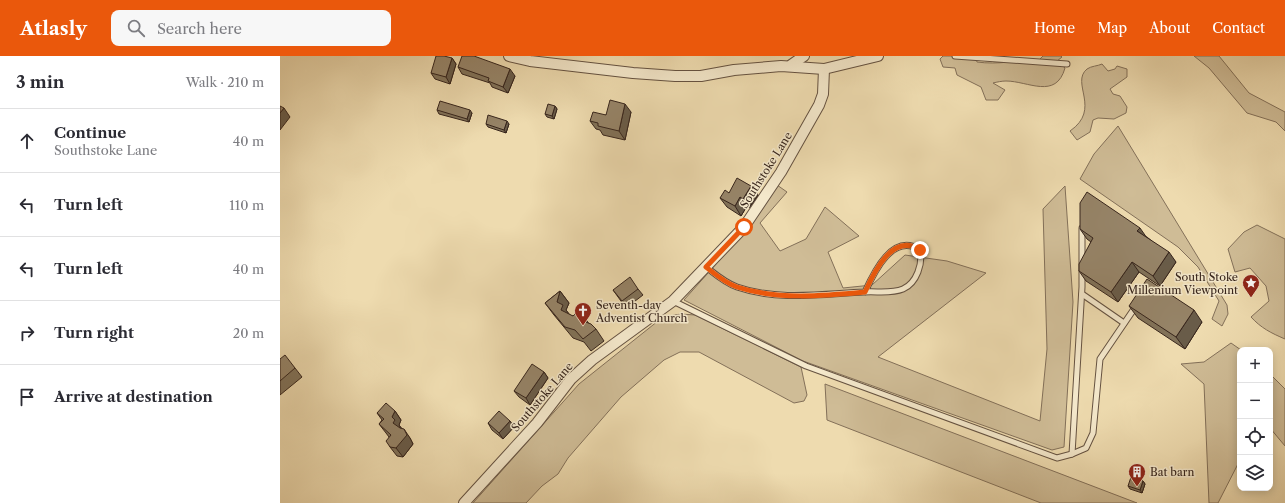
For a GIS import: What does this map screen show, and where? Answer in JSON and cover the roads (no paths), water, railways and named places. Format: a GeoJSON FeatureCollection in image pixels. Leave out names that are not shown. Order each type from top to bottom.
{"type":"FeatureCollection","features":[{"type":"Feature","properties":{"kind":"street"},"geometry":{"type":"LineString","coordinates":[[509,56],[546,63],[633,73],[675,76],[701,76],[734,70],[791,65],[824,69],[878,56]]}},
{"type":"Feature","properties":{"kind":"street"},"geometry":{"type":"LineString","coordinates":[[791,65],[804,56]]}},
{"type":"Feature","properties":{"kind":"street","name":"Southstoke Lane"},"geometry":{"type":"LineString","coordinates":[[464,503],[532,428],[572,379],[592,360],[673,301],[744,227],[781,172],[819,105],[823,94],[824,69]]}},
{"type":"Feature","properties":{"kind":"lane"},"geometry":{"type":"LineString","coordinates":[[954,56],[1067,64]]}},
{"type":"Feature","properties":{"kind":"lane"},"geometry":{"type":"LineString","coordinates":[[1072,454],[1082,294],[1082,219]]}},
{"type":"Feature","properties":{"kind":"lane"},"geometry":{"type":"LineString","coordinates":[[706,267],[716,275],[736,286],[760,292],[831,295],[897,291],[911,284],[920,266],[920,250],[909,245],[895,248],[879,266],[865,292]]}},
{"type":"Feature","properties":{"kind":"lane"},"geometry":{"type":"LineString","coordinates":[[1082,294],[1124,323]]}},
{"type":"Feature","properties":{"kind":"lane"},"geometry":{"type":"LineString","coordinates":[[673,301],[806,366],[1057,458],[1086,448],[1093,433],[1100,359],[1138,304]]}},
{"type":"Feature","properties":{"kind":"place","name":"South Stoke Millenium Viewpoint"},"geometry":{"type":"Point","coordinates":[1251,298]}},
{"type":"Feature","properties":{"kind":"place","name":"Seventh-day Adventist Church"},"geometry":{"type":"Point","coordinates":[583,326]}},
{"type":"Feature","properties":{"kind":"place","name":"Bat barn"},"geometry":{"type":"Point","coordinates":[1137,487]}}]}
